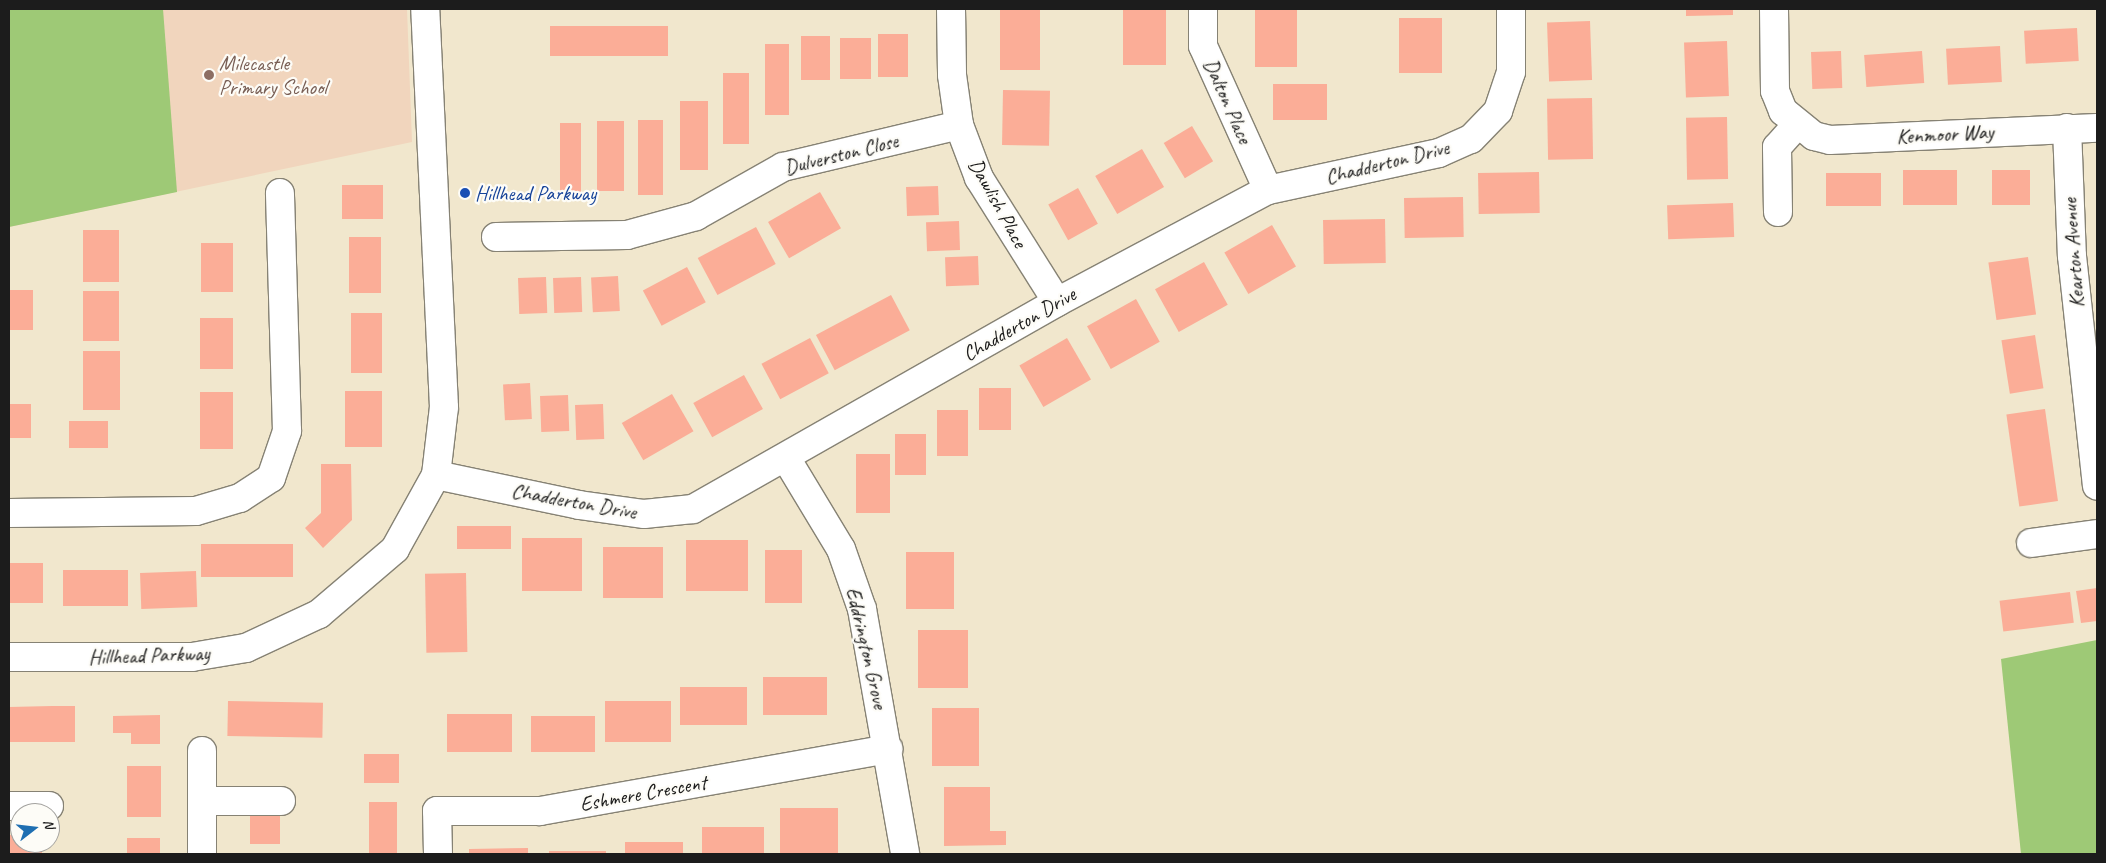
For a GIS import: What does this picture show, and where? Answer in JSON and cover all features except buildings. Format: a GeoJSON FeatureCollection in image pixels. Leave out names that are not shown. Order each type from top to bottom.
{"type":"FeatureCollection","features":[{"type":"Feature","properties":{"kind":"street","name":"Hillhead Parkway"},"geometry":{"type":"LineString","coordinates":[[9,657],[192,657],[246,648],[284,632],[343,596],[395,549],[436,475],[444,407],[426,9]]}},
{"type":"Feature","properties":{"kind":"street","name":"Dawlish Place"},"geometry":{"type":"LineString","coordinates":[[952,9],[952,75],[959,125],[980,178],[1057,302]]}},
{"type":"Feature","properties":{"kind":"street","name":"Dalton Place"},"geometry":{"type":"LineString","coordinates":[[1203,9],[1204,46],[1268,190]]}},
{"type":"Feature","properties":{"kind":"street","name":"Chadderton Drive"},"geometry":{"type":"LineString","coordinates":[[436,475],[579,505],[644,514],[693,509],[786,458],[1057,302],[1268,190],[1439,153],[1470,139],[1498,111],[1512,72],[1511,9]]}},
{"type":"Feature","properties":{"kind":"street","name":"Kenmoor Way"},"geometry":{"type":"LineString","coordinates":[[1774,9],[1775,92],[1783,111],[1797,125],[1830,140],[2097,128]]}},
{"type":"Feature","properties":{"kind":"street","name":"Dulverston Close"},"geometry":{"type":"LineString","coordinates":[[496,237],[627,235],[696,216],[783,167],[959,125]]}},
{"type":"Feature","properties":{"kind":"street"},"geometry":{"type":"LineString","coordinates":[[1778,212],[1777,147],[1797,125]]}},
{"type":"Feature","properties":{"kind":"street","name":"Kearton Avenue"},"geometry":{"type":"LineString","coordinates":[[2068,128],[2072,256],[2091,377],[2097,486]]}},
{"type":"Feature","properties":{"kind":"street"},"geometry":{"type":"LineString","coordinates":[[9,513],[196,511],[240,498],[271,478],[287,431],[280,194]]}},
{"type":"Feature","properties":{"kind":"street","name":"Eddrington Grove"},"geometry":{"type":"LineString","coordinates":[[786,458],[841,549],[862,609],[889,750],[905,854]]}},
{"type":"Feature","properties":{"kind":"street"},"geometry":{"type":"LineString","coordinates":[[2031,543],[2097,534]]}},
{"type":"Feature","properties":{"kind":"street","name":"Eshmere Crescent"},"geometry":{"type":"LineString","coordinates":[[438,854],[437,811],[540,810],[889,750]]}},
{"type":"Feature","properties":{"kind":"street"},"geometry":{"type":"LineString","coordinates":[[202,752],[202,854]]}},
{"type":"Feature","properties":{"kind":"street"},"geometry":{"type":"LineString","coordinates":[[202,801],[281,801]]}},
{"type":"Feature","properties":{"kind":"shaded area","name":"Milecastle Primary School"},"geometry":{"type":"Polygon","coordinates":[[[9,9],[407,9],[412,142],[9,227],[9,9]]]}},
{"type":"Feature","properties":{"kind":"green space"},"geometry":{"type":"Polygon","coordinates":[[[9,9],[163,9],[177,192],[9,227],[9,9]]]}},
{"type":"Feature","properties":{"kind":"green space"},"geometry":{"type":"Polygon","coordinates":[[[2097,640],[2097,854],[2021,854],[2001,659],[2097,640]]]}},
{"type":"Feature","properties":{"kind":"place","name":"Milecastle Primary School"},"geometry":{"type":"Point","coordinates":[209,75]}},
{"type":"Feature","properties":{"kind":"place","name":"Hillhead Parkway"},"geometry":{"type":"Point","coordinates":[465,193]}}]}
